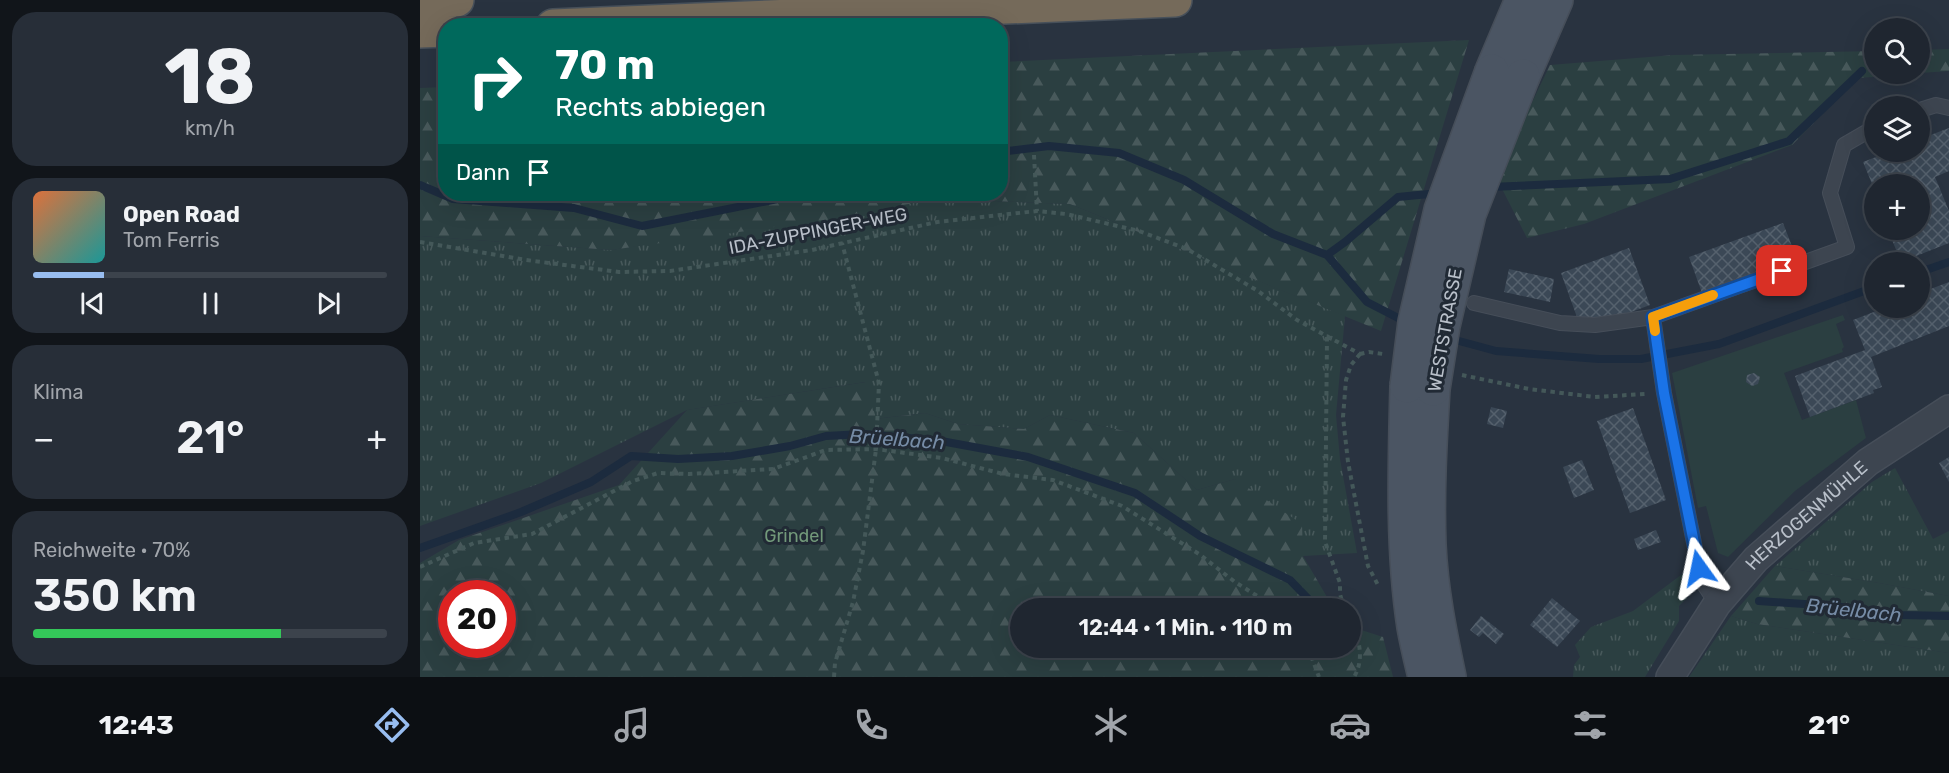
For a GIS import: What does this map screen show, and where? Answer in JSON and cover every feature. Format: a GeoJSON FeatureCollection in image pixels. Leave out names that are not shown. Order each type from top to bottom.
{"type":"FeatureCollection","features":[{"type":"Feature","properties":{"kind":"highway"},"geometry":{"type":"LineString","coordinates":[[420,1],[457,0]]}},
{"type":"Feature","properties":{"kind":"highway"},"geometry":{"type":"LineString","coordinates":[[744,18],[1175,0]]}},
{"type":"Feature","properties":{"kind":"highway"},"geometry":{"type":"LineString","coordinates":[[420,31],[438,30]]}},
{"type":"Feature","properties":{"kind":"main road","name":"WESTSTRASSE"},"geometry":{"type":"LineString","coordinates":[[1449,677],[1437,619],[1429,547],[1431,383],[1415,322],[1441,210],[1492,71],[1522,0]]}},
{"type":"Feature","properties":{"kind":"main road","name":"WESTSTRASSE"},"geometry":{"type":"LineString","coordinates":[[1425,677],[1414,627],[1407,551],[1405,462],[1431,383],[1469,214],[1556,0]]}},
{"type":"Feature","properties":{"kind":"street","name":"HERZOGENMÜHLE"},"geometry":{"type":"LineString","coordinates":[[1670,677],[1718,604],[1756,560],[1868,462],[1949,409]]}},
{"type":"Feature","properties":{"kind":"lane"},"geometry":{"type":"LineString","coordinates":[[1930,107],[1936,105],[1949,108]]}},
{"type":"Feature","properties":{"kind":"lane"},"geometry":{"type":"LineString","coordinates":[[1474,303],[1560,323],[1595,325],[1653,321],[1847,247],[1830,193],[1844,145],[1864,133]]}},
{"type":"Feature","properties":{"kind":"lane"},"geometry":{"type":"LineString","coordinates":[[1653,321],[1699,568],[1703,582],[1718,604]]}},
{"type":"Feature","properties":{"kind":"path"},"geometry":{"type":"LineString","coordinates":[[1034,155],[1037,211]]}},
{"type":"Feature","properties":{"kind":"path","name":"IDA-ZUPPINGER-WEG"},"geometry":{"type":"LineString","coordinates":[[420,242],[526,260],[619,272],[670,271],[812,250],[937,222],[1037,211],[1066,214],[1139,231],[1187,249],[1258,291],[1297,320],[1360,354]]}},
{"type":"Feature","properties":{"kind":"path"},"geometry":{"type":"LineString","coordinates":[[834,677],[835,663],[853,602],[863,551],[876,447],[879,383],[842,243]]}},
{"type":"Feature","properties":{"kind":"path"},"geometry":{"type":"LineString","coordinates":[[1327,337],[1324,542],[1340,583],[1341,598]]}},
{"type":"Feature","properties":{"kind":"path"},"geometry":{"type":"LineString","coordinates":[[1383,595],[1368,566],[1348,462],[1343,417],[1346,380],[1351,365],[1360,354],[1369,352],[1389,356]]}},
{"type":"Feature","properties":{"kind":"path"},"geometry":{"type":"LineString","coordinates":[[1431,383],[1529,389],[1595,397],[1664,387]]}},
{"type":"Feature","properties":{"kind":"path"},"geometry":{"type":"LineString","coordinates":[[420,567],[474,543],[532,534],[633,481],[658,473],[689,474],[773,469],[826,450],[876,447],[942,458],[1003,474],[1053,480],[1122,506],[1199,554],[1261,598]]}},
{"type":"Feature","properties":{"kind":"path"},"geometry":{"type":"LineString","coordinates":[[1312,658],[1319,677]]}},
{"type":"Feature","properties":{"kind":"path"},"geometry":{"type":"LineString","coordinates":[[1354,677],[1360,658]]}},
{"type":"Feature","properties":{"kind":"green space"},"geometry":{"type":"Polygon","coordinates":[[[1469,40],[1381,331],[1070,204],[989,201],[1008,201],[1008,62],[1469,40]]]}},
{"type":"Feature","properties":{"kind":"green space"},"geometry":{"type":"Polygon","coordinates":[[[1949,49],[1949,71],[1930,72],[1930,50],[1949,49]]]}},
{"type":"Feature","properties":{"kind":"green space"},"geometry":{"type":"Polygon","coordinates":[[[1864,51],[1864,78],[1858,78],[1792,145],[1584,224],[1527,238],[1496,177],[1550,65],[1674,55],[1864,51]]]}},
{"type":"Feature","properties":{"kind":"green space"},"geometry":{"type":"Polygon","coordinates":[[[438,87],[438,201],[924,201],[824,220],[611,250],[420,236],[420,88],[438,87]]]}},
{"type":"Feature","properties":{"kind":"green space"},"geometry":{"type":"Polygon","coordinates":[[[922,201],[1070,204],[1345,316],[1336,415],[1340,459],[1357,553],[1303,556],[1235,479],[1197,490],[1134,433],[1050,415],[1024,429],[958,424],[925,413],[874,419],[865,382],[687,410],[541,483],[420,526],[420,236],[611,250],[922,201]]]}},
{"type":"Feature","properties":{"kind":"green space"},"geometry":{"type":"Polygon","coordinates":[[[1843,315],[1845,320],[1836,324],[1844,347],[1843,352],[1784,373],[1802,420],[1856,400],[1866,438],[1795,491],[1728,557],[1718,553],[1706,506],[1698,508],[1672,373],[1843,315]]]}},
{"type":"Feature","properties":{"kind":"green space","name":"Grindel"},"geometry":{"type":"Polygon","coordinates":[[[866,382],[875,419],[925,413],[958,424],[1024,429],[1050,415],[1134,433],[1197,490],[1235,479],[1302,524],[1303,556],[1328,598],[1010,598],[1010,658],[1361,658],[1361,630],[1383,637],[1393,677],[420,677],[420,563],[459,540],[619,485],[687,410],[866,382]]]}},
{"type":"Feature","properties":{"kind":"green space"},"geometry":{"type":"Polygon","coordinates":[[[1895,468],[1933,539],[1949,531],[1949,596],[1775,566],[1872,482],[1895,468]]]}},
{"type":"Feature","properties":{"kind":"green space"},"geometry":{"type":"Polygon","coordinates":[[[1775,566],[1949,596],[1949,653],[1757,624],[1731,616],[1775,566]]]}},
{"type":"Feature","properties":{"kind":"green space"},"geometry":{"type":"Polygon","coordinates":[[[1685,572],[1687,598],[1679,606],[1679,621],[1645,677],[1573,677],[1574,665],[1580,657],[1575,645],[1591,627],[1633,611],[1685,572]]]}},
{"type":"Feature","properties":{"kind":"green space"},"geometry":{"type":"Polygon","coordinates":[[[1731,616],[1757,624],[1949,653],[1949,677],[1689,677],[1731,616]]]}},
{"type":"Feature","properties":{"kind":"building"},"geometry":{"type":"Polygon","coordinates":[[[1949,128],[1949,171],[1935,177],[1949,211],[1949,243],[1926,252],[1897,252],[1892,240],[1930,240],[1930,174],[1868,174],[1863,162],[1930,162],[1930,135],[1949,128]]]}},
{"type":"Feature","properties":{"kind":"building"},"geometry":{"type":"Polygon","coordinates":[[[1783,223],[1797,259],[1702,293],[1689,257],[1783,223]]]}},
{"type":"Feature","properties":{"kind":"building"},"geometry":{"type":"Polygon","coordinates":[[[1629,248],[1650,305],[1602,323],[1578,320],[1561,273],[1629,248]]]}},
{"type":"Feature","properties":{"kind":"building"},"geometry":{"type":"Polygon","coordinates":[[[1509,269],[1554,279],[1550,302],[1504,292],[1509,269]]]}},
{"type":"Feature","properties":{"kind":"building"},"geometry":{"type":"Polygon","coordinates":[[[1949,282],[1949,326],[1871,357],[1882,387],[1873,390],[1874,393],[1810,417],[1795,376],[1865,350],[1853,320],[1864,316],[1864,318],[1930,318],[1930,289],[1949,282]]]}},
{"type":"Feature","properties":{"kind":"building"},"geometry":{"type":"Polygon","coordinates":[[[1754,373],[1760,377],[1758,384],[1752,386],[1746,382],[1747,375],[1754,373]]]}},
{"type":"Feature","properties":{"kind":"building"},"geometry":{"type":"Polygon","coordinates":[[[1491,407],[1507,411],[1503,428],[1487,424],[1491,407]]]}},
{"type":"Feature","properties":{"kind":"building"},"geometry":{"type":"Polygon","coordinates":[[[1633,408],[1666,500],[1630,513],[1597,421],[1633,408]]]}},
{"type":"Feature","properties":{"kind":"building"},"geometry":{"type":"Polygon","coordinates":[[[1949,457],[1949,482],[1939,463],[1949,457]]]}},
{"type":"Feature","properties":{"kind":"building"},"geometry":{"type":"Polygon","coordinates":[[[1582,460],[1594,490],[1574,498],[1563,467],[1582,460]]]}},
{"type":"Feature","properties":{"kind":"building"},"geometry":{"type":"Polygon","coordinates":[[[1656,530],[1661,542],[1638,550],[1634,539],[1656,530]]]}},
{"type":"Feature","properties":{"kind":"building"},"geometry":{"type":"Polygon","coordinates":[[[1552,598],[1580,621],[1557,647],[1530,625],[1552,598]]]}},
{"type":"Feature","properties":{"kind":"building"},"geometry":{"type":"Polygon","coordinates":[[[1481,616],[1504,634],[1496,644],[1483,633],[1479,637],[1470,630],[1481,616]]]}},
{"type":"Feature","properties":{"kind":"waterway"},"geometry":{"type":"LineString","coordinates":[[1490,187],[1670,179],[1789,141],[1862,71]]}},
{"type":"Feature","properties":{"kind":"waterway"},"geometry":{"type":"LineString","coordinates":[[1008,151],[1049,146],[1119,153],[1184,180],[1273,234],[1327,255],[1367,302],[1406,322]]}},
{"type":"Feature","properties":{"kind":"waterway"},"geometry":{"type":"LineString","coordinates":[[420,185],[438,193]]}},
{"type":"Feature","properties":{"kind":"waterway"},"geometry":{"type":"LineString","coordinates":[[1327,255],[1398,197],[1439,193]]}},
{"type":"Feature","properties":{"kind":"waterway"},"geometry":{"type":"LineString","coordinates":[[480,201],[574,208],[642,226],[768,201]]}},
{"type":"Feature","properties":{"kind":"waterway"},"geometry":{"type":"LineString","coordinates":[[1930,269],[1949,262]]}},
{"type":"Feature","properties":{"kind":"waterway"},"geometry":{"type":"LineString","coordinates":[[1448,338],[1496,351],[1599,359],[1641,359],[1719,344],[1864,291]]}},
{"type":"Feature","properties":{"kind":"waterway","name":"Brüelbach"},"geometry":{"type":"LineString","coordinates":[[420,548],[521,512],[591,482],[631,456],[678,459],[732,456],[790,446],[826,436],[863,434],[941,441],[1028,457],[1135,493],[1200,536],[1290,580],[1307,598]]}},
{"type":"Feature","properties":{"kind":"waterway","name":"Brüelbach"},"geometry":{"type":"LineString","coordinates":[[1759,601],[1834,606],[1901,615],[1949,616]]}},
{"type":"Feature","properties":{"kind":"slow traffic"},"geometry":{"type":"LineString","coordinates":[[1655,331],[1653,317],[1713,295]]}},
{"type":"Feature","properties":{"kind":"route"},"geometry":{"type":"LineString","coordinates":[[1699,568],[1664,393],[1653,317],[1782,271]]}}]}
